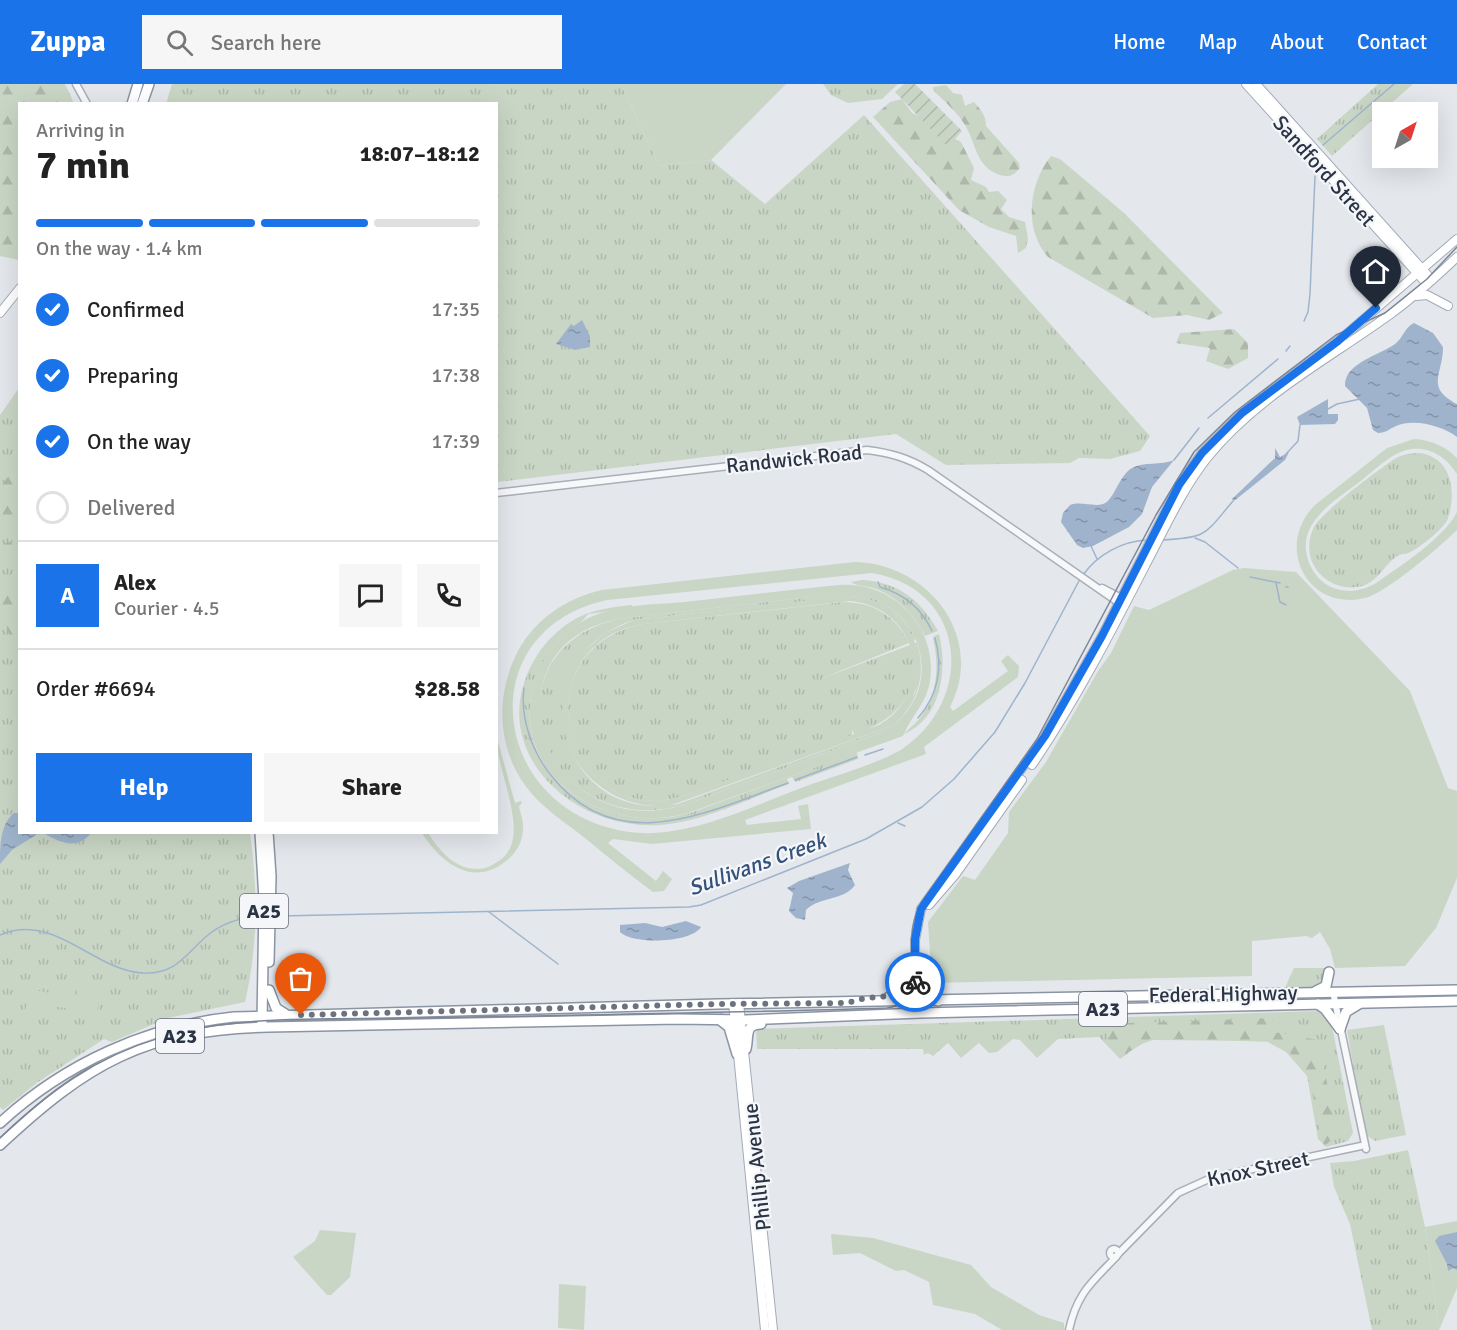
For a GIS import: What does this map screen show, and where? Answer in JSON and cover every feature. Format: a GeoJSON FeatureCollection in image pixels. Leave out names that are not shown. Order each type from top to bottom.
{"type":"FeatureCollection","features":[{"type":"Feature","properties":{"kind":"highway"},"geometry":{"type":"LineString","coordinates":[[133,102],[138,84]]}},
{"type":"Feature","properties":{"kind":"highway"},"geometry":{"type":"LineString","coordinates":[[143,102],[149,84]]}},
{"type":"Feature","properties":{"kind":"highway","name":"A25"},"geometry":{"type":"LineString","coordinates":[[260,834],[266,990]]}},
{"type":"Feature","properties":{"kind":"highway","name":"A25"},"geometry":{"type":"LineString","coordinates":[[265,1027],[271,876],[268,834]]}},
{"type":"Feature","properties":{"kind":"highway"},"geometry":{"type":"LineString","coordinates":[[919,967],[930,994],[939,1001]]}},
{"type":"Feature","properties":{"kind":"highway"},"geometry":{"type":"LineString","coordinates":[[1314,993],[1326,986],[1329,972],[1345,992]]}},
{"type":"Feature","properties":{"kind":"highway"},"geometry":{"type":"LineString","coordinates":[[848,1003],[860,998],[897,996],[913,989],[915,984]]}},
{"type":"Feature","properties":{"kind":"highway"},"geometry":{"type":"LineString","coordinates":[[234,1017],[251,1011],[266,990],[276,1008],[288,1015]]}},
{"type":"Feature","properties":{"kind":"highway","name":"Federal Highway"},"geometry":{"type":"LineString","coordinates":[[234,1017],[736,1004],[1457,990]]}},
{"type":"Feature","properties":{"kind":"highway","name":"Federal Highway"},"geometry":{"type":"LineString","coordinates":[[265,1027],[796,1019],[918,1013],[1457,1001]]}},
{"type":"Feature","properties":{"kind":"highway"},"geometry":{"type":"LineString","coordinates":[[1340,1029],[1346,1012],[1360,1003]]}},
{"type":"Feature","properties":{"kind":"highway"},"geometry":{"type":"LineString","coordinates":[[1318,1004],[1326,1009],[1340,1029]]}},
{"type":"Feature","properties":{"kind":"highway","name":"A23"},"geometry":{"type":"LineString","coordinates":[[0,1123],[24,1102],[102,1054],[169,1029],[234,1017]]}},
{"type":"Feature","properties":{"kind":"highway"},"geometry":{"type":"LineString","coordinates":[[742,1051],[748,1032],[753,1025],[787,1023],[796,1019]]}},
{"type":"Feature","properties":{"kind":"highway"},"geometry":{"type":"LineString","coordinates":[[720,1020],[729,1027],[742,1051]]}},
{"type":"Feature","properties":{"kind":"highway","name":"A23"},"geometry":{"type":"LineString","coordinates":[[0,1145],[61,1091],[114,1059],[148,1045],[190,1034],[265,1027]]}},
{"type":"Feature","properties":{"kind":"main road","name":"Sandford Street"},"geometry":{"type":"LineString","coordinates":[[1246,84],[1430,282]]}},
{"type":"Feature","properties":{"kind":"main road","name":"Sandford Street"},"geometry":{"type":"LineString","coordinates":[[1256,84],[1419,272]]}},
{"type":"Feature","properties":{"kind":"main road"},"geometry":{"type":"LineString","coordinates":[[1122,602],[1146,547],[1179,485],[1212,441],[1242,413],[1338,341],[1457,239]]}},
{"type":"Feature","properties":{"kind":"main road"},"geometry":{"type":"LineString","coordinates":[[918,1013],[918,941],[926,911],[955,875],[1046,745],[1070,696],[1198,470],[1232,430],[1320,360],[1415,296],[1457,257]]}},
{"type":"Feature","properties":{"kind":"main road"},"geometry":{"type":"LineString","coordinates":[[0,313],[18,290]]}},
{"type":"Feature","properties":{"kind":"main road"},"geometry":{"type":"LineString","coordinates":[[1415,296],[1427,295],[1448,306]]}},
{"type":"Feature","properties":{"kind":"main road"},"geometry":{"type":"LineString","coordinates":[[918,1001],[915,984],[915,940],[921,909],[1021,772],[1070,696]]}},
{"type":"Feature","properties":{"kind":"main road","name":"Phillip Avenue"},"geometry":{"type":"LineString","coordinates":[[736,1004],[773,1330]]}},
{"type":"Feature","properties":{"kind":"main road","name":"Phillip Avenue"},"geometry":{"type":"LineString","coordinates":[[742,1051],[765,1330]]}},
{"type":"Feature","properties":{"kind":"street"},"geometry":{"type":"LineString","coordinates":[[76,84],[86,102]]}},
{"type":"Feature","properties":{"kind":"street","name":"Randwick Road"},"geometry":{"type":"LineString","coordinates":[[498,493],[867,450],[887,453],[910,459],[928,470],[1122,602]]}},
{"type":"Feature","properties":{"kind":"street"},"geometry":{"type":"LineString","coordinates":[[1333,992],[1340,1029]]}},
{"type":"Feature","properties":{"kind":"street","name":"Knox Street"},"geometry":{"type":"LineString","coordinates":[[1069,1330],[1083,1293],[1102,1269],[1168,1201],[1191,1184],[1335,1152],[1364,1148],[1340,1029]]}},
{"type":"Feature","properties":{"kind":"street","name":"Knox Street"},"geometry":{"type":"LineString","coordinates":[[1074,1315],[1075,1330]]}},
{"type":"Feature","properties":{"kind":"green space"},"geometry":{"type":"Polygon","coordinates":[[[0,84],[65,84],[74,102],[18,102],[18,260],[0,256],[0,84]]]}},
{"type":"Feature","properties":{"kind":"green space"},"geometry":{"type":"Polygon","coordinates":[[[172,84],[621,84],[659,166],[711,160],[765,204],[864,115],[1150,436],[1140,451],[1110,459],[1079,458],[1070,463],[946,465],[896,434],[498,482],[498,102],[167,102],[172,84]]]}},
{"type":"Feature","properties":{"kind":"green space"},"geometry":{"type":"Polygon","coordinates":[[[621,84],[786,84],[711,160],[659,166],[621,84]]]}},
{"type":"Feature","properties":{"kind":"green space"},"geometry":{"type":"Polygon","coordinates":[[[823,84],[898,84],[882,99],[848,103],[831,95],[823,84]]]}},
{"type":"Feature","properties":{"kind":"green space"},"geometry":{"type":"Polygon","coordinates":[[[904,84],[915,84],[962,131],[948,147],[895,92],[904,84]]]}},
{"type":"Feature","properties":{"kind":"green space"},"geometry":{"type":"Polygon","coordinates":[[[1378,84],[1413,84],[1393,102],[1372,102],[1372,120],[1332,156],[1317,139],[1378,84]]]}},
{"type":"Feature","properties":{"kind":"green space"},"geometry":{"type":"Polygon","coordinates":[[[946,85],[953,93],[962,95],[965,106],[974,102],[979,108],[986,126],[1019,163],[1020,168],[1016,172],[1003,176],[985,166],[963,122],[934,91],[933,87],[946,85]]]}},
{"type":"Feature","properties":{"kind":"green space"},"geometry":{"type":"Polygon","coordinates":[[[902,99],[912,113],[926,119],[942,132],[961,142],[974,168],[971,180],[986,187],[989,192],[998,191],[1007,200],[1001,209],[1009,217],[1025,222],[1028,238],[1026,248],[1018,253],[1016,236],[989,227],[959,210],[873,117],[890,102],[902,99]]]}},
{"type":"Feature","properties":{"kind":"green space"},"geometry":{"type":"Polygon","coordinates":[[[1051,156],[1060,159],[1124,213],[1223,313],[1209,320],[1187,315],[1153,318],[1048,257],[1035,233],[1032,206],[1038,179],[1051,156]]]}},
{"type":"Feature","properties":{"kind":"green space"},"geometry":{"type":"Polygon","coordinates":[[[1234,329],[1248,343],[1248,358],[1228,369],[1206,361],[1210,348],[1176,343],[1180,333],[1234,329]]]}},
{"type":"Feature","properties":{"kind":"green space"},"geometry":{"type":"Polygon","coordinates":[[[18,389],[18,834],[250,834],[255,896],[254,939],[245,1002],[168,1018],[112,1042],[104,1039],[38,1082],[3,1110],[0,1107],[0,415],[18,389]]]}},
{"type":"Feature","properties":{"kind":"green space"},"geometry":{"type":"Polygon","coordinates":[[[1414,439],[1437,444],[1448,450],[1457,458],[1457,474],[1438,455],[1426,450],[1405,450],[1385,461],[1329,505],[1311,526],[1306,550],[1310,565],[1319,578],[1331,587],[1350,591],[1362,589],[1379,581],[1422,550],[1443,531],[1457,512],[1457,530],[1439,547],[1374,595],[1345,600],[1327,595],[1313,586],[1303,572],[1298,556],[1297,539],[1303,521],[1315,505],[1387,448],[1414,439]]]}},
{"type":"Feature","properties":{"kind":"green space"},"geometry":{"type":"Polygon","coordinates":[[[1420,453],[1440,462],[1450,479],[1452,500],[1447,521],[1424,544],[1394,559],[1371,582],[1352,587],[1332,583],[1324,578],[1313,563],[1309,545],[1311,533],[1319,520],[1390,462],[1403,455],[1420,453]]]}},
{"type":"Feature","properties":{"kind":"green space"},"geometry":{"type":"Polygon","coordinates":[[[18,466],[18,522],[0,513],[0,486],[18,466]]]}},
{"type":"Feature","properties":{"kind":"green space"},"geometry":{"type":"Polygon","coordinates":[[[8,542],[18,543],[18,567],[0,553],[0,546],[8,542]]]}},
{"type":"Feature","properties":{"kind":"green space"},"geometry":{"type":"Polygon","coordinates":[[[855,562],[882,566],[906,576],[927,590],[944,609],[955,631],[961,655],[959,681],[950,707],[953,711],[1008,671],[1001,661],[1008,655],[1019,666],[1018,677],[924,747],[926,754],[745,820],[747,825],[801,819],[798,806],[808,804],[811,829],[652,844],[613,839],[608,843],[656,881],[663,871],[672,879],[664,891],[653,892],[551,812],[532,794],[512,763],[503,728],[502,710],[508,674],[522,644],[540,623],[562,605],[602,590],[855,562]],[[872,573],[607,600],[562,618],[532,646],[516,681],[513,720],[524,758],[547,792],[582,818],[629,832],[652,833],[675,831],[722,818],[868,765],[901,750],[925,729],[942,704],[950,676],[951,649],[943,623],[928,600],[904,583],[872,573]]]}},
{"type":"Feature","properties":{"kind":"green space"},"geometry":{"type":"Polygon","coordinates":[[[1244,568],[1296,572],[1410,691],[1448,788],[1457,791],[1457,878],[1436,928],[1405,966],[1335,968],[1330,949],[1320,932],[1312,938],[1306,936],[1252,941],[1252,976],[932,983],[928,922],[963,876],[975,880],[1008,833],[1009,812],[1046,762],[1098,671],[1111,653],[1134,606],[1149,610],[1233,570],[1244,568]]]}},
{"type":"Feature","properties":{"kind":"green space"},"geometry":{"type":"Polygon","coordinates":[[[0,577],[18,584],[18,656],[5,619],[0,577]]]}},
{"type":"Feature","properties":{"kind":"green space"},"geometry":{"type":"Polygon","coordinates":[[[862,580],[887,584],[907,595],[924,610],[938,631],[925,636],[916,620],[897,601],[882,591],[851,582],[862,580]]]}},
{"type":"Feature","properties":{"kind":"green space"},"geometry":{"type":"Polygon","coordinates":[[[839,585],[859,586],[878,591],[895,600],[910,613],[921,628],[928,646],[931,665],[929,686],[924,700],[903,736],[685,814],[654,818],[622,815],[593,806],[568,790],[548,769],[535,744],[530,714],[535,680],[553,646],[575,626],[594,615],[619,608],[839,585]],[[837,594],[618,619],[575,637],[549,666],[540,702],[546,739],[565,773],[595,798],[637,810],[687,804],[883,732],[905,714],[918,692],[922,668],[918,645],[907,624],[889,607],[865,596],[837,594]]]}},
{"type":"Feature","properties":{"kind":"green space"},"geometry":{"type":"Polygon","coordinates":[[[844,593],[877,600],[887,606],[903,620],[916,639],[914,640],[903,623],[889,610],[872,601],[853,596],[634,620],[597,639],[574,667],[564,700],[566,734],[579,765],[603,790],[636,804],[678,804],[888,727],[915,693],[919,668],[915,643],[917,643],[921,669],[916,694],[903,715],[883,732],[687,804],[637,810],[595,798],[564,773],[545,740],[540,703],[549,668],[575,638],[618,619],[844,593]]]}},
{"type":"Feature","properties":{"kind":"green space"},"geometry":{"type":"Polygon","coordinates":[[[848,596],[873,600],[892,611],[907,627],[916,646],[919,667],[915,689],[905,709],[888,727],[669,806],[645,805],[622,799],[602,788],[585,772],[573,754],[565,733],[562,710],[566,685],[557,675],[605,633],[634,620],[848,596]],[[850,601],[643,624],[604,639],[580,665],[569,697],[571,731],[584,763],[608,787],[642,800],[684,796],[879,725],[897,710],[909,692],[913,672],[912,652],[904,634],[891,618],[873,607],[850,601]]]}},
{"type":"Feature","properties":{"kind":"green space"},"geometry":{"type":"Polygon","coordinates":[[[843,602],[864,605],[882,612],[904,633],[909,643],[818,680],[910,645],[914,662],[914,677],[910,690],[903,702],[883,721],[855,735],[852,730],[852,736],[684,796],[642,800],[609,788],[585,764],[571,733],[569,699],[579,666],[604,640],[643,624],[843,602]]]}},
{"type":"Feature","properties":{"kind":"green space"},"geometry":{"type":"Polygon","coordinates":[[[632,605],[632,608],[588,614],[555,645],[543,662],[535,681],[530,715],[535,746],[549,771],[570,792],[597,807],[627,816],[658,818],[690,813],[857,752],[858,759],[796,782],[792,777],[787,779],[789,784],[709,815],[676,823],[659,825],[626,823],[595,814],[568,799],[545,778],[529,754],[520,725],[521,694],[533,662],[542,648],[559,630],[579,617],[592,612],[632,605]]]}},
{"type":"Feature","properties":{"kind":"green space"},"geometry":{"type":"Polygon","coordinates":[[[939,634],[943,663],[939,692],[926,717],[904,734],[926,710],[931,699],[936,675],[933,639],[939,634]]]}},
{"type":"Feature","properties":{"kind":"green space"},"geometry":{"type":"Polygon","coordinates":[[[498,742],[515,803],[521,801],[522,803],[519,806],[523,834],[516,851],[494,869],[470,872],[448,862],[438,854],[423,834],[429,834],[448,858],[462,866],[481,869],[500,860],[509,850],[513,836],[510,804],[498,752],[498,742]]]}},
{"type":"Feature","properties":{"kind":"green space"},"geometry":{"type":"Polygon","coordinates":[[[1294,968],[1327,968],[1326,982],[1315,987],[1285,988],[1294,968]]]}},
{"type":"Feature","properties":{"kind":"green space"},"geometry":{"type":"Polygon","coordinates":[[[54,982],[76,986],[73,1009],[50,1006],[54,982]]]}},
{"type":"Feature","properties":{"kind":"green space"},"geometry":{"type":"Polygon","coordinates":[[[78,987],[100,991],[97,1013],[74,1009],[78,987]]]}},
{"type":"Feature","properties":{"kind":"green space"},"geometry":{"type":"Polygon","coordinates":[[[29,989],[51,993],[47,1016],[25,1012],[29,989]]]}},
{"type":"Feature","properties":{"kind":"green space"},"geometry":{"type":"Polygon","coordinates":[[[1318,1011],[1328,1019],[1333,1031],[1353,1133],[1348,1141],[1326,1147],[1318,1139],[1307,1076],[1286,1052],[1266,1041],[1153,1040],[1141,1044],[1120,1059],[1099,1037],[1058,1039],[1037,1058],[1020,1040],[1013,1039],[997,1052],[989,1053],[979,1043],[961,1058],[948,1043],[933,1056],[928,1053],[924,1055],[923,1049],[757,1049],[756,1029],[1318,1011]]]}},
{"type":"Feature","properties":{"kind":"green space"},"geometry":{"type":"Polygon","coordinates":[[[724,1013],[725,1016],[277,1022],[724,1013]]]}},
{"type":"Feature","properties":{"kind":"green space"},"geometry":{"type":"Polygon","coordinates":[[[1272,1018],[1274,1032],[1318,1040],[1338,1135],[1324,1146],[1308,1072],[1289,1052],[1273,1042],[1152,1038],[1120,1057],[1101,1024],[1272,1018]]]}},
{"type":"Feature","properties":{"kind":"green space"},"geometry":{"type":"Polygon","coordinates":[[[1384,1025],[1406,1135],[1375,1141],[1366,1135],[1364,1128],[1347,1030],[1384,1025]]]}},
{"type":"Feature","properties":{"kind":"green space"},"geometry":{"type":"Polygon","coordinates":[[[1408,1150],[1425,1227],[1439,1330],[1372,1330],[1350,1224],[1334,1187],[1330,1163],[1354,1161],[1408,1150]]]}},
{"type":"Feature","properties":{"kind":"green space"},"geometry":{"type":"Polygon","coordinates":[[[1457,1221],[1457,1288],[1439,1330],[1425,1227],[1457,1221]]]}},
{"type":"Feature","properties":{"kind":"green space"},"geometry":{"type":"Polygon","coordinates":[[[320,1230],[356,1233],[350,1277],[331,1295],[327,1295],[293,1257],[315,1241],[320,1230]]]}},
{"type":"Feature","properties":{"kind":"green space"},"geometry":{"type":"Polygon","coordinates":[[[831,1234],[873,1238],[971,1265],[991,1287],[1039,1315],[1064,1323],[1064,1330],[1002,1330],[975,1314],[933,1305],[929,1282],[904,1270],[896,1271],[860,1253],[833,1255],[831,1234]]]}},
{"type":"Feature","properties":{"kind":"green space"},"geometry":{"type":"Polygon","coordinates":[[[559,1284],[586,1286],[584,1330],[558,1328],[559,1284]]]}},
{"type":"Feature","properties":{"kind":"water"},"geometry":{"type":"Polygon","coordinates":[[[582,320],[590,336],[590,347],[575,350],[556,344],[571,324],[574,326],[582,320]]]}},
{"type":"Feature","properties":{"kind":"water"},"geometry":{"type":"Polygon","coordinates":[[[1414,323],[1433,333],[1443,347],[1438,380],[1441,392],[1457,404],[1457,437],[1436,427],[1420,423],[1403,424],[1378,433],[1373,430],[1367,408],[1345,386],[1350,371],[1364,360],[1395,344],[1414,323]]]}},
{"type":"Feature","properties":{"kind":"water"},"geometry":{"type":"Polygon","coordinates":[[[1328,399],[1328,414],[1338,414],[1335,424],[1300,425],[1297,417],[1328,399]]]}},
{"type":"Feature","properties":{"kind":"water"},"geometry":{"type":"Polygon","coordinates":[[[1275,448],[1280,457],[1289,452],[1285,460],[1234,501],[1232,499],[1275,458],[1275,448]]]}},
{"type":"Feature","properties":{"kind":"water"},"geometry":{"type":"Polygon","coordinates":[[[1174,460],[1152,487],[1142,514],[1129,527],[1093,546],[1083,548],[1077,545],[1061,522],[1063,513],[1070,505],[1103,504],[1110,498],[1127,471],[1137,466],[1174,460]]]}},
{"type":"Feature","properties":{"kind":"water"},"geometry":{"type":"Polygon","coordinates":[[[14,813],[18,813],[18,834],[37,834],[12,850],[0,864],[3,829],[14,813]]]}},
{"type":"Feature","properties":{"kind":"water"},"geometry":{"type":"Polygon","coordinates":[[[45,834],[90,834],[86,839],[74,843],[55,839],[45,834]]]}},
{"type":"Feature","properties":{"kind":"water"},"geometry":{"type":"Polygon","coordinates":[[[850,863],[848,870],[855,885],[845,894],[818,902],[806,910],[805,920],[796,918],[789,911],[793,893],[787,888],[799,881],[850,863]]]}},
{"type":"Feature","properties":{"kind":"water"},"geometry":{"type":"Polygon","coordinates":[[[686,921],[701,927],[686,936],[662,940],[637,939],[620,932],[620,925],[645,923],[662,927],[686,921]]]}},
{"type":"Feature","properties":{"kind":"water"},"geometry":{"type":"Polygon","coordinates":[[[1457,1232],[1457,1270],[1453,1268],[1448,1271],[1447,1264],[1435,1241],[1439,1236],[1457,1232]]]}},
{"type":"Feature","properties":{"kind":"waterway"},"geometry":{"type":"LineString","coordinates":[[1323,145],[1394,84]]}},
{"type":"Feature","properties":{"kind":"waterway"},"geometry":{"type":"LineString","coordinates":[[1304,321],[1308,312],[1310,294],[1315,176]]}},
{"type":"Feature","properties":{"kind":"waterway"},"geometry":{"type":"LineString","coordinates":[[1286,351],[1290,346]]}},
{"type":"Feature","properties":{"kind":"waterway"},"geometry":{"type":"LineString","coordinates":[[1208,418],[1278,359]]}},
{"type":"Feature","properties":{"kind":"waterway","name":"Sullivans Creek"},"geometry":{"type":"LineString","coordinates":[[1328,409],[1337,404],[1360,399]]}},
{"type":"Feature","properties":{"kind":"waterway","name":"Sullivans Creek"},"geometry":{"type":"LineString","coordinates":[[1286,454],[1298,441],[1300,425]]}},
{"type":"Feature","properties":{"kind":"waterway"},"geometry":{"type":"LineString","coordinates":[[1174,460],[1199,428]]}},
{"type":"Feature","properties":{"kind":"waterway","name":"Sullivans Creek"},"geometry":{"type":"LineString","coordinates":[[1161,540],[1197,536],[1210,528],[1233,501]]}},
{"type":"Feature","properties":{"kind":"waterway"},"geometry":{"type":"LineString","coordinates":[[1195,538],[1205,542],[1238,568]]}},
{"type":"Feature","properties":{"kind":"waterway","name":"Sullivans Creek"},"geometry":{"type":"LineString","coordinates":[[1083,575],[1095,561],[1111,550],[1128,543],[1147,540]]}},
{"type":"Feature","properties":{"kind":"waterway"},"geometry":{"type":"LineString","coordinates":[[1091,546],[1097,559]]}},
{"type":"Feature","properties":{"kind":"waterway"},"geometry":{"type":"LineString","coordinates":[[1250,577],[1280,583]]}},
{"type":"Feature","properties":{"kind":"waterway","name":"Sullivans Creek"},"geometry":{"type":"LineString","coordinates":[[280,916],[689,907],[701,905],[866,839],[922,807],[954,779],[995,732],[1025,683],[1080,579]]}},
{"type":"Feature","properties":{"kind":"waterway"},"geometry":{"type":"LineString","coordinates":[[878,582],[880,587],[911,603],[923,616],[932,631]]}},
{"type":"Feature","properties":{"kind":"waterway"},"geometry":{"type":"LineString","coordinates":[[1276,583],[1280,602],[1286,605]]}},
{"type":"Feature","properties":{"kind":"waterway"},"geometry":{"type":"LineString","coordinates":[[918,718],[930,700],[937,680],[939,660],[935,638]]}},
{"type":"Feature","properties":{"kind":"waterway"},"geometry":{"type":"LineString","coordinates":[[524,688],[524,711],[529,734],[544,765],[576,800],[604,816],[633,822],[663,822],[695,816],[788,783]]}},
{"type":"Feature","properties":{"kind":"waterway"},"geometry":{"type":"LineString","coordinates":[[865,755],[883,749]]}},
{"type":"Feature","properties":{"kind":"waterway"},"geometry":{"type":"LineString","coordinates":[[795,780],[857,757]]}},
{"type":"Feature","properties":{"kind":"waterway"},"geometry":{"type":"LineString","coordinates":[[898,823],[905,826]]}},
{"type":"Feature","properties":{"kind":"waterway"},"geometry":{"type":"LineString","coordinates":[[489,912],[558,964]]}},
{"type":"Feature","properties":{"kind":"waterway","name":"Sullivans Creek"},"geometry":{"type":"LineString","coordinates":[[0,935],[20,930],[38,931],[56,936],[124,969],[154,973],[164,971],[180,962],[218,928],[235,920],[254,916]]}},
{"type":"Feature","properties":{"kind":"tram line"},"geometry":{"type":"LineString","coordinates":[[0,1138],[36,1106],[73,1078],[114,1055],[159,1038],[222,1025],[288,1019],[654,1014],[887,1008],[898,1004],[906,998],[910,989],[913,926],[921,903],[1037,739],[1156,515],[1194,452],[1235,412],[1336,335],[1385,313],[1427,279],[1457,247]]}},
{"type":"Feature","properties":{"kind":"way so far"},"geometry":{"type":"LineString","coordinates":[[301,1015],[637,1008],[692,1004],[848,1003],[860,998],[897,996],[913,989],[915,982]]}},
{"type":"Feature","properties":{"kind":"route"},"geometry":{"type":"LineString","coordinates":[[915,982],[915,940],[921,909],[1045,736],[1102,636],[1119,598],[1179,485],[1212,441],[1242,413],[1338,341],[1376,308]]}}]}
